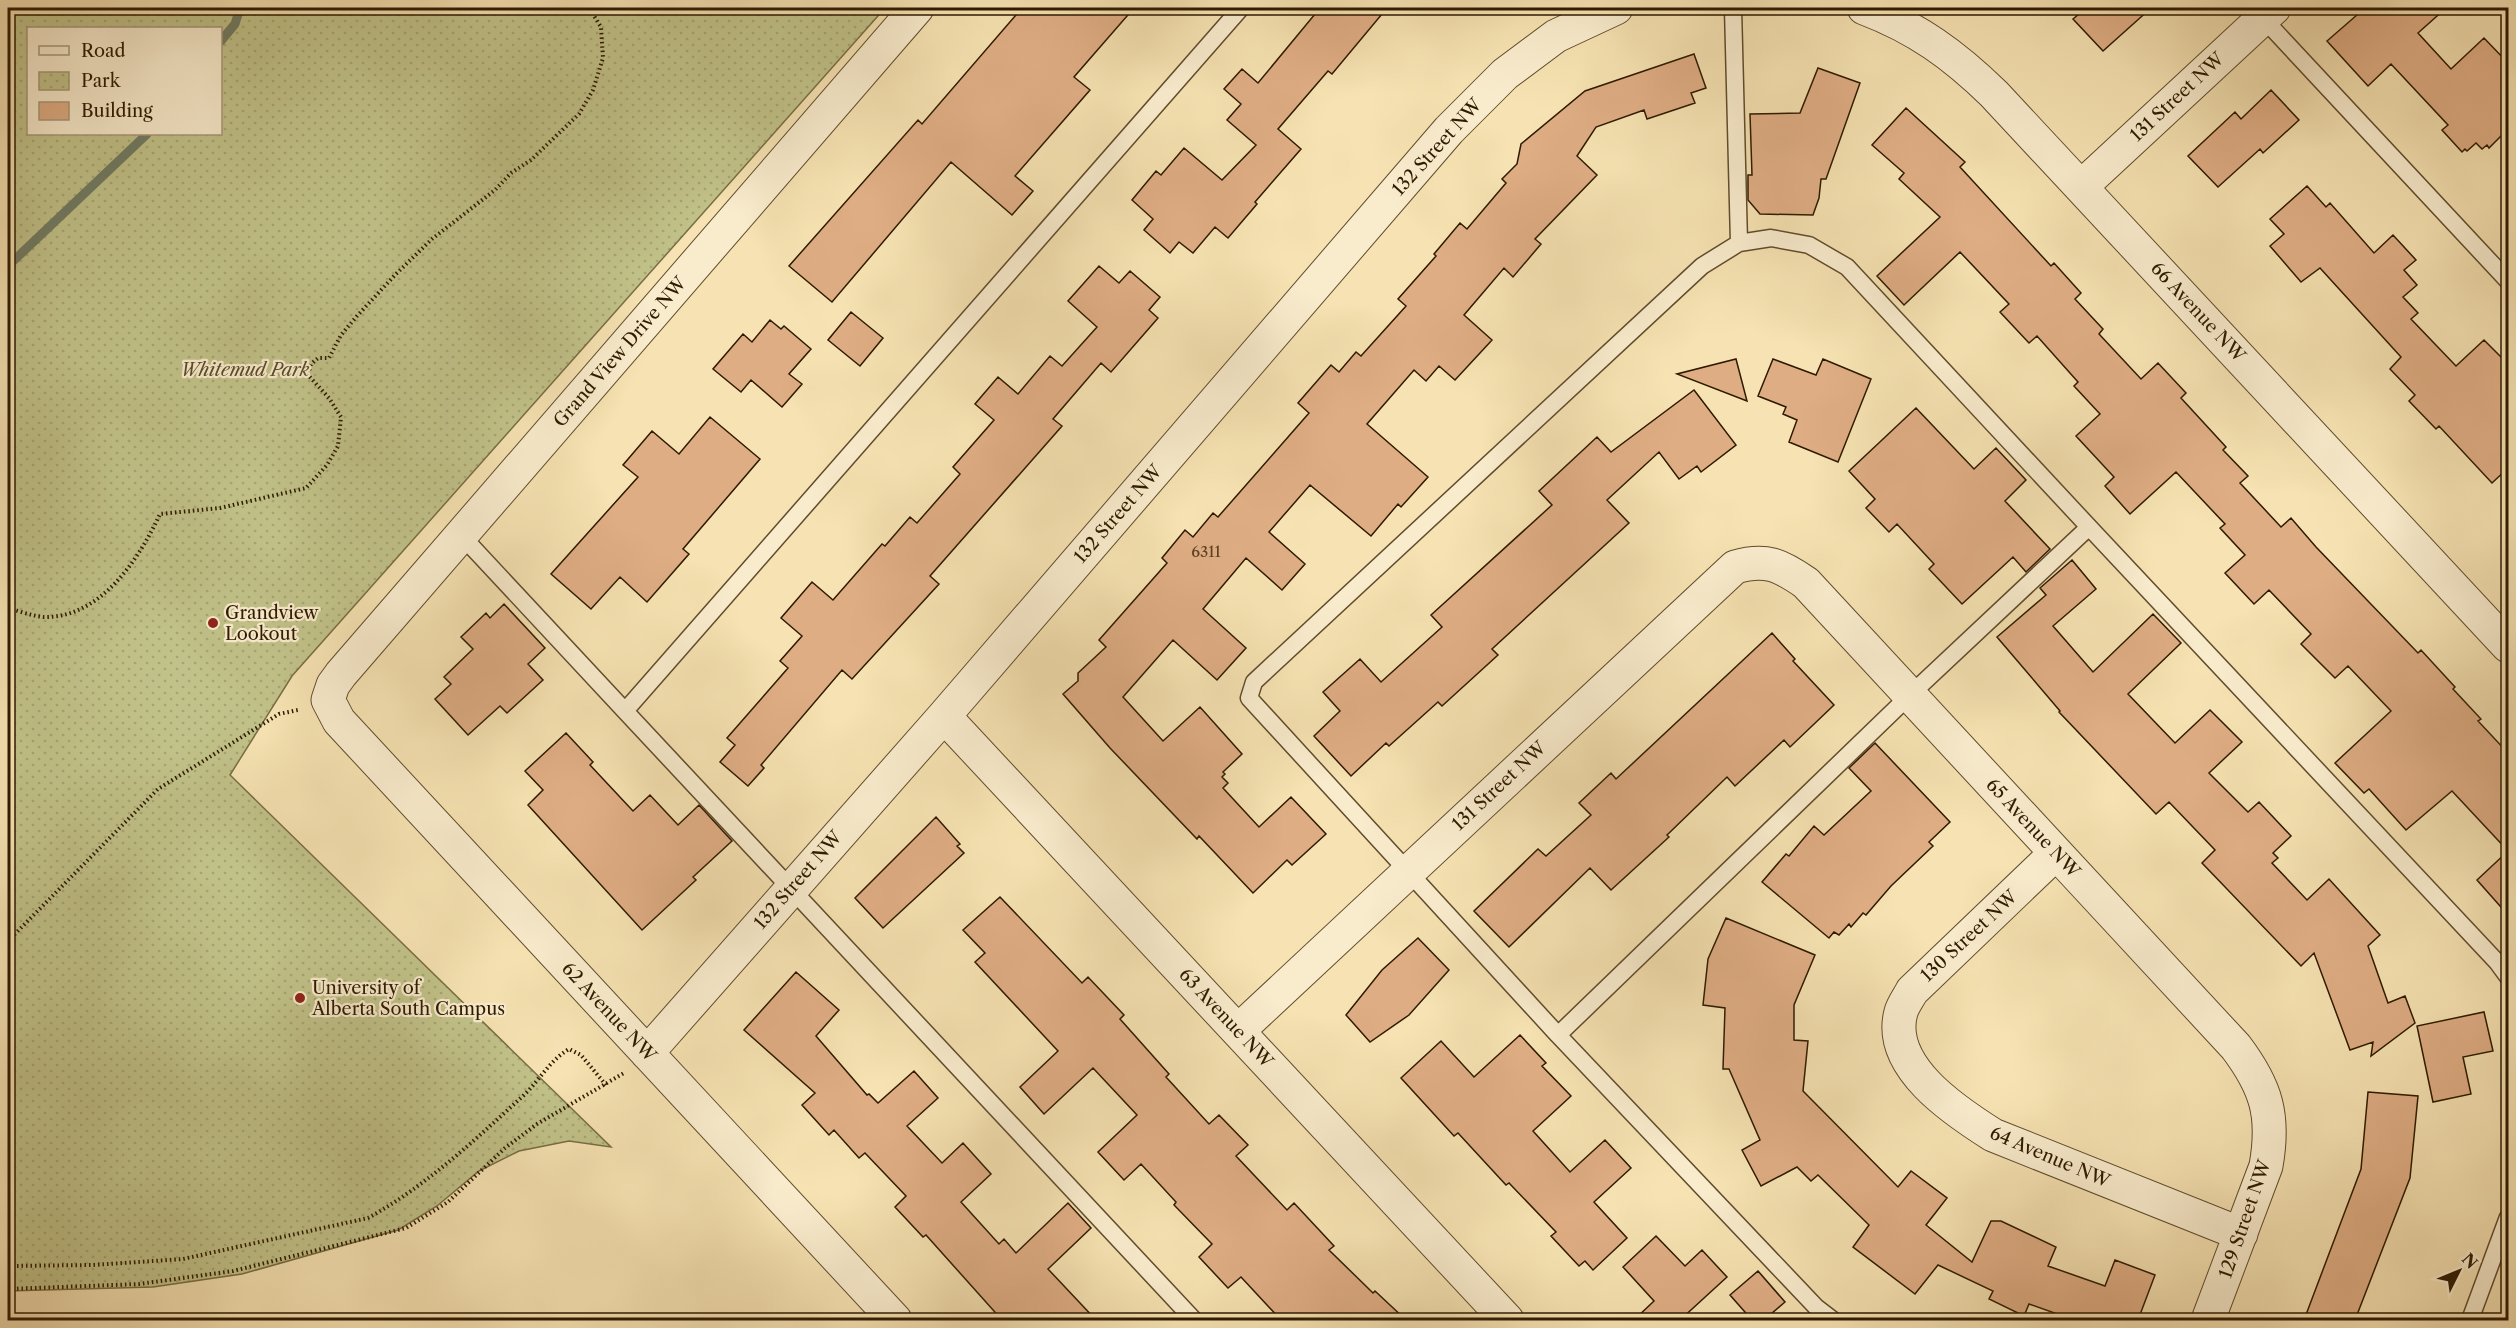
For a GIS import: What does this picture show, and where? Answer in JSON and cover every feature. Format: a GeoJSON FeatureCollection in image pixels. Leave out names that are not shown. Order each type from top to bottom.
{"type":"FeatureCollection","features":[{"type":"Feature","properties":{"kind":"street","name":"Grand View Drive NW"},"geometry":{"type":"LineString","coordinates":[[314,705],[917,8]]}},
{"type":"Feature","properties":{"kind":"street","name":"132 Street NW"},"geometry":{"type":"LineString","coordinates":[[647,1053],[790,888],[944,716],[1449,130],[1505,74],[1547,42],[1616,8]]}},
{"type":"Feature","properties":{"kind":"street","name":"66 Avenue NW"},"geometry":{"type":"LineString","coordinates":[[1864,8],[1888,17],[1934,42],[1967,68],[2081,187],[2508,646]]}},
{"type":"Feature","properties":{"kind":"street","name":"131 Street NW"},"geometry":{"type":"LineString","coordinates":[[2081,187],[2263,11]]}},
{"type":"Feature","properties":{"kind":"street","name":"131 Street NW"},"geometry":{"type":"LineString","coordinates":[[1238,1031],[1735,567],[1751,563],[1771,563]]}},
{"type":"Feature","properties":{"kind":"street","name":"65 Avenue NW"},"geometry":{"type":"LineString","coordinates":[[1771,563],[1788,570],[1806,583],[2236,1047],[2254,1070],[2270,1115]]}},
{"type":"Feature","properties":{"kind":"street","name":"62 Avenue NW"},"geometry":{"type":"LineString","coordinates":[[314,705],[339,721],[895,1320]]}},
{"type":"Feature","properties":{"kind":"street","name":"63 Avenue NW"},"geometry":{"type":"LineString","coordinates":[[944,716],[1507,1320]]}},
{"type":"Feature","properties":{"kind":"street","name":"130 Street NW"},"geometry":{"type":"LineString","coordinates":[[1900,1029],[1901,1011],[1918,983],[2056,853]]}},
{"type":"Feature","properties":{"kind":"street","name":"64 Avenue NW"},"geometry":{"type":"LineString","coordinates":[[1900,1029],[1906,1055],[1918,1075],[1937,1095],[1963,1116],[1993,1135],[2241,1234]]}},
{"type":"Feature","properties":{"kind":"street","name":"129 Street NW"},"geometry":{"type":"LineString","coordinates":[[2208,1320],[2266,1166],[2270,1142],[2270,1115]]}},
{"type":"Feature","properties":{"kind":"lane"},"geometry":{"type":"LineString","coordinates":[[625,711],[1240,8]]}},
{"type":"Feature","properties":{"kind":"lane"},"geometry":{"type":"LineString","coordinates":[[1733,8],[1739,243]]}},
{"type":"Feature","properties":{"kind":"lane"},"geometry":{"type":"LineString","coordinates":[[2263,11],[2508,281]]}},
{"type":"Feature","properties":{"kind":"lane"},"geometry":{"type":"LineString","coordinates":[[1833,1320],[1816,1307],[1558,1035],[1249,698],[1254,682],[1702,266],[1739,243],[1771,238],[1809,245],[1847,267],[2498,962],[2508,977]]}},
{"type":"Feature","properties":{"kind":"lane"},"geometry":{"type":"LineString","coordinates":[[1558,1035],[1910,695],[2089,527]]}},
{"type":"Feature","properties":{"kind":"lane"},"geometry":{"type":"LineString","coordinates":[[461,535],[1194,1320]]}},
{"type":"Feature","properties":{"kind":"lane"},"geometry":{"type":"LineString","coordinates":[[2470,1320],[2508,1217]]}},
{"type":"Feature","properties":{"kind":"path"},"geometry":{"type":"LineString","coordinates":[[8,608],[44,617],[73,613],[99,598],[136,559],[160,514],[190,513],[220,508],[306,488],[327,465],[338,446],[341,417],[329,398],[308,375],[311,364],[318,358],[329,358],[342,335],[357,316],[432,239],[495,190],[511,172],[531,160],[579,114],[593,90],[603,58],[601,27],[589,8]]}},
{"type":"Feature","properties":{"kind":"path"},"geometry":{"type":"LineString","coordinates":[[8,940],[158,789],[279,714],[314,705]]}},
{"type":"Feature","properties":{"kind":"path"},"geometry":{"type":"LineString","coordinates":[[8,1266],[93,1265],[183,1258],[368,1218],[395,1203],[485,1133],[527,1092],[557,1056],[569,1049],[581,1055],[606,1085]]}},
{"type":"Feature","properties":{"kind":"path"},"geometry":{"type":"LineString","coordinates":[[8,1289],[139,1284],[232,1271],[406,1228],[448,1202],[505,1148],[537,1124],[606,1085],[647,1053]]}},
{"type":"Feature","properties":{"kind":"green space","name":"Whitemud Park"},"geometry":{"type":"Polygon","coordinates":[[[8,8],[885,8],[292,676],[230,775],[611,1147],[569,1141],[519,1151],[479,1171],[437,1206],[398,1230],[242,1274],[153,1287],[8,1291],[8,8]]]}},
{"type":"Feature","properties":{"kind":"building"},"geometry":{"type":"Polygon","coordinates":[[[1022,8],[1134,8],[1074,77],[1090,90],[1015,176],[1033,191],[1012,215],[951,162],[832,302],[789,266],[918,120],[922,124],[1022,8]]]}},
{"type":"Feature","properties":{"kind":"building"},"geometry":{"type":"Polygon","coordinates":[[[1320,8],[1387,8],[1332,74],[1328,71],[1278,129],[1301,149],[1255,202],[1257,204],[1228,238],[1215,227],[1193,253],[1179,242],[1170,253],[1144,230],[1153,219],[1132,200],[1156,171],[1161,175],[1184,148],[1222,180],[1256,145],[1227,120],[1241,104],[1224,89],[1242,69],[1258,83],[1320,8]]]}},
{"type":"Feature","properties":{"kind":"building"},"geometry":{"type":"Polygon","coordinates":[[[2086,8],[2151,8],[2103,51],[2073,19],[2086,8]]]}},
{"type":"Feature","properties":{"kind":"building"},"geometry":{"type":"Polygon","coordinates":[[[2365,8],[2446,8],[2418,33],[2451,69],[2484,38],[2508,63],[2508,129],[2489,148],[2487,145],[2482,149],[2476,143],[2467,151],[2465,149],[2462,152],[2442,130],[2448,125],[2391,64],[2368,86],[2327,41],[2365,8]]]}},
{"type":"Feature","properties":{"kind":"building"},"geometry":{"type":"Polygon","coordinates":[[[1694,54],[1706,88],[1691,93],[1695,103],[1647,119],[1644,110],[1596,127],[1577,156],[1597,175],[1535,239],[1541,244],[1513,277],[1504,268],[1464,315],[1492,340],[1455,380],[1439,366],[1426,381],[1414,370],[1367,424],[1428,477],[1401,507],[1398,504],[1371,536],[1310,485],[1269,532],[1305,564],[1282,590],[1246,558],[1203,609],[1246,648],[1217,680],[1173,640],[1123,697],[1163,741],[1200,707],[1242,754],[1223,772],[1225,774],[1222,777],[1228,783],[1223,788],[1259,827],[1291,797],[1326,834],[1292,865],[1287,860],[1253,893],[1199,836],[1197,839],[1110,748],[1063,694],[1078,681],[1078,673],[1106,647],[1099,640],[1167,563],[1162,558],[1185,530],[1193,537],[1213,513],[1218,517],[1309,413],[1298,403],[1331,365],[1339,372],[1356,352],[1361,356],[1406,306],[1398,299],[1436,256],[1434,254],[1460,223],[1467,229],[1506,183],[1502,179],[1517,164],[1521,144],[1585,91],[1694,54]]]}},
{"type":"Feature","properties":{"kind":"building"},"geometry":{"type":"Polygon","coordinates":[[[1818,68],[1860,83],[1826,179],[1821,179],[1819,198],[1813,215],[1760,214],[1748,200],[1748,175],[1752,175],[1750,114],[1800,113],[1818,68]]]}},
{"type":"Feature","properties":{"kind":"building"},"geometry":{"type":"Polygon","coordinates":[[[2271,90],[2299,120],[2263,153],[2260,149],[2218,187],[2188,156],[2235,112],[2241,119],[2271,90]]]}},
{"type":"Feature","properties":{"kind":"building"},"geometry":{"type":"Polygon","coordinates":[[[1906,108],[1965,162],[1960,167],[2051,266],[2054,263],[2081,293],[2075,299],[2103,329],[2099,334],[2141,379],[2158,363],[2186,393],[2181,398],[2226,447],[2223,450],[2248,476],[2240,483],[2281,527],[2291,518],[2418,653],[2421,650],[2481,719],[2478,721],[2508,753],[2508,851],[2452,791],[2406,830],[2369,789],[2364,793],[2335,763],[2391,711],[2348,666],[2335,678],[2301,644],[2311,634],[2269,590],[2254,604],[2225,573],[2245,555],[2220,528],[2225,524],[2176,472],[2130,514],[2105,486],[2114,477],[2076,436],[2100,414],[2074,386],[2078,382],[2037,336],[2029,343],[2000,312],[2009,304],[1960,252],[1904,305],[1877,276],[1940,217],[1899,179],[1904,173],[1872,145],[1906,108]]]}},
{"type":"Feature","properties":{"kind":"building"},"geometry":{"type":"Polygon","coordinates":[[[2307,186],[2326,207],[2330,203],[2374,253],[2393,235],[2416,260],[2404,270],[2417,285],[2403,297],[2418,313],[2411,319],[2456,366],[2484,340],[2508,364],[2508,468],[2492,483],[2439,426],[2436,429],[2409,401],[2415,395],[2390,369],[2401,357],[2320,268],[2301,282],[2270,246],[2284,234],[2270,219],[2307,186]]]}},
{"type":"Feature","properties":{"kind":"building"},"geometry":{"type":"Polygon","coordinates":[[[1099,266],[1119,283],[1130,271],[1160,297],[1149,310],[1158,318],[1111,372],[1101,363],[1053,419],[1062,426],[930,576],[939,584],[852,679],[842,670],[761,765],[764,768],[748,786],[720,762],[735,745],[727,738],[788,668],[780,661],[802,636],[781,618],[812,582],[833,600],[882,544],[885,546],[910,517],[917,523],[960,474],[953,467],[994,420],[975,404],[998,377],[1018,394],[1050,356],[1062,366],[1097,327],[1068,301],[1099,266]]]}},
{"type":"Feature","properties":{"kind":"building"},"geometry":{"type":"Polygon","coordinates":[[[851,312],[883,338],[860,366],[828,340],[851,312]]]}},
{"type":"Feature","properties":{"kind":"building"},"geometry":{"type":"Polygon","coordinates":[[[770,320],[781,329],[784,326],[811,349],[789,374],[802,384],[782,407],[751,380],[741,392],[713,369],[743,334],[752,342],[770,320]]]}},
{"type":"Feature","properties":{"kind":"building"},"geometry":{"type":"Polygon","coordinates":[[[1736,359],[1747,401],[1677,374],[1736,359]]]}},
{"type":"Feature","properties":{"kind":"building"},"geometry":{"type":"Polygon","coordinates":[[[1773,359],[1816,375],[1823,359],[1871,379],[1838,462],[1789,442],[1797,420],[1783,414],[1786,407],[1758,396],[1773,359]]]}},
{"type":"Feature","properties":{"kind":"building"},"geometry":{"type":"Polygon","coordinates":[[[1694,390],[1736,445],[1701,472],[1697,466],[1679,479],[1659,452],[1607,500],[1629,523],[1492,649],[1498,655],[1442,706],[1438,702],[1389,746],[1386,743],[1351,776],[1314,736],[1340,711],[1323,692],[1360,659],[1381,682],[1442,627],[1431,615],[1552,505],[1539,491],[1597,437],[1611,452],[1694,390]]]}},
{"type":"Feature","properties":{"kind":"building"},"geometry":{"type":"Polygon","coordinates":[[[1916,408],[1974,469],[1996,448],[2026,480],[2005,501],[2050,549],[2026,572],[2013,557],[1962,604],[1929,569],[1934,564],[1897,524],[1889,532],[1866,508],[1875,499],[1849,471],[1916,408]]]}},
{"type":"Feature","properties":{"kind":"building"},"geometry":{"type":"Polygon","coordinates":[[[710,417],[760,459],[683,549],[689,554],[647,602],[620,577],[591,609],[551,574],[638,477],[623,465],[652,431],[679,454],[710,417]]]}},
{"type":"Feature","properties":{"kind":"building"},"geometry":{"type":"Polygon","coordinates":[[[2072,560],[2096,589],[2053,626],[2093,672],[2153,614],[2181,643],[2128,694],[2175,743],[2210,710],[2242,742],[2209,773],[2248,812],[2259,802],[2291,836],[2273,853],[2278,858],[2272,863],[2307,900],[2329,879],[2380,935],[2368,946],[2388,1003],[2405,996],[2415,1023],[2371,1056],[2373,1042],[2350,1050],[2314,953],[2301,966],[2202,863],[2215,850],[2169,802],[2156,814],[2059,712],[1997,637],[2046,595],[2040,588],[2072,560]]]}},
{"type":"Feature","properties":{"kind":"building"},"geometry":{"type":"Polygon","coordinates":[[[504,604],[545,648],[528,664],[543,680],[507,713],[500,706],[468,735],[435,699],[451,684],[444,677],[473,649],[461,637],[486,613],[490,618],[504,604]]]}},
{"type":"Feature","properties":{"kind":"building"},"geometry":{"type":"Polygon","coordinates":[[[1772,633],[1795,659],[1793,661],[1834,705],[1790,747],[1784,740],[1735,786],[1727,777],[1667,835],[1669,837],[1611,890],[1590,868],[1509,947],[1474,911],[1538,849],[1546,856],[1591,815],[1579,803],[1611,773],[1616,779],[1772,633]]]}},
{"type":"Feature","properties":{"kind":"building"},"geometry":{"type":"Polygon","coordinates":[[[566,733],[593,762],[590,765],[633,811],[650,795],[678,825],[699,805],[732,841],[693,877],[696,880],[642,930],[528,805],[543,790],[525,771],[566,733]]]}},
{"type":"Feature","properties":{"kind":"building"},"geometry":{"type":"Polygon","coordinates":[[[1875,743],[1950,822],[1929,842],[1933,846],[1891,886],[1866,915],[1863,913],[1851,927],[1849,924],[1839,935],[1834,932],[1829,938],[1762,882],[1786,854],[1789,856],[1814,826],[1824,835],[1871,791],[1849,768],[1875,743]]]}},
{"type":"Feature","properties":{"kind":"building"},"geometry":{"type":"Polygon","coordinates":[[[936,817],[960,844],[957,846],[964,853],[883,928],[855,898],[936,817]]]}},
{"type":"Feature","properties":{"kind":"building"},"geometry":{"type":"Polygon","coordinates":[[[2508,851],[2508,915],[2477,880],[2508,851]]]}},
{"type":"Feature","properties":{"kind":"building"},"geometry":{"type":"Polygon","coordinates":[[[1000,897],[1082,983],[1088,977],[1124,1015],[1120,1019],[1169,1074],[1166,1077],[1209,1124],[1219,1115],[1248,1145],[1236,1156],[1287,1210],[1294,1203],[1334,1246],[1329,1250],[1373,1293],[1375,1291],[1406,1320],[1281,1320],[1241,1277],[1228,1288],[1199,1257],[1212,1244],[1174,1205],[1176,1202],[1141,1164],[1124,1180],[1098,1152],[1137,1115],[1093,1068],[1044,1114],[1020,1087],[1058,1051],[975,962],[985,953],[963,930],[1000,897]]]}},
{"type":"Feature","properties":{"kind":"building"},"geometry":{"type":"Polygon","coordinates":[[[1726,918],[1815,955],[1794,1005],[1794,1040],[1808,1041],[1803,1091],[1898,1187],[1911,1171],[1947,1198],[1926,1225],[1972,1262],[1991,1221],[2001,1221],[2056,1247],[2048,1266],[2105,1286],[2115,1260],[2155,1275],[2138,1320],[2074,1320],[2029,1304],[2024,1316],[1989,1299],[1993,1291],[1938,1265],[1915,1294],[1853,1247],[1869,1225],[1818,1175],[1811,1181],[1797,1167],[1761,1186],[1742,1150],[1760,1140],[1729,1069],[1723,1069],[1725,1008],[1703,1005],[1708,959],[1726,918]]]}},
{"type":"Feature","properties":{"kind":"building"},"geometry":{"type":"Polygon","coordinates":[[[1418,938],[1449,970],[1409,1015],[1370,1042],[1346,1015],[1382,970],[1418,938]]]}},
{"type":"Feature","properties":{"kind":"building"},"geometry":{"type":"Polygon","coordinates":[[[796,972],[839,1010],[816,1036],[867,1095],[869,1094],[878,1103],[914,1071],[938,1098],[907,1126],[942,1163],[963,1143],[991,1174],[961,1202],[999,1244],[1004,1239],[1016,1253],[1068,1203],[1091,1228],[1048,1269],[1096,1320],[1002,1320],[926,1235],[923,1237],[895,1207],[906,1196],[865,1153],[859,1158],[834,1130],[829,1135],[802,1105],[815,1093],[744,1030],[796,972]]]}},
{"type":"Feature","properties":{"kind":"building"},"geometry":{"type":"Polygon","coordinates":[[[2484,1012],[2493,1051],[2463,1057],[2471,1094],[2433,1102],[2417,1026],[2484,1012]]]}},
{"type":"Feature","properties":{"kind":"building"},"geometry":{"type":"Polygon","coordinates":[[[1520,1035],[1546,1063],[1542,1066],[1571,1096],[1533,1131],[1570,1172],[1605,1140],[1631,1168],[1594,1202],[1627,1238],[1593,1270],[1585,1261],[1579,1266],[1551,1236],[1556,1232],[1509,1183],[1506,1185],[1458,1133],[1454,1136],[1401,1078],[1441,1041],[1474,1077],[1520,1035]]]}},
{"type":"Feature","properties":{"kind":"building"},"geometry":{"type":"Polygon","coordinates":[[[2368,1092],[2418,1096],[2410,1178],[2355,1320],[2304,1320],[2361,1169],[2368,1092]]]}},
{"type":"Feature","properties":{"kind":"building"},"geometry":{"type":"Polygon","coordinates":[[[1656,1236],[1685,1266],[1702,1250],[1727,1277],[1680,1320],[1634,1320],[1654,1301],[1623,1267],[1656,1236]]]}},
{"type":"Feature","properties":{"kind":"building"},"geometry":{"type":"Polygon","coordinates":[[[1758,1271],[1785,1302],[1764,1320],[1752,1320],[1730,1295],[1758,1271]]]}},
{"type":"Feature","properties":{"kind":"waterway"},"geometry":{"type":"LineString","coordinates":[[222,40],[235,24],[240,8]]}},
{"type":"Feature","properties":{"kind":"waterway"},"geometry":{"type":"LineString","coordinates":[[8,266],[146,135]]}},
{"type":"Feature","properties":{"kind":"place","name":"Grandview Lookout"},"geometry":{"type":"Point","coordinates":[213,623]}},
{"type":"Feature","properties":{"kind":"place","name":"University of Alberta South Campus"},"geometry":{"type":"Point","coordinates":[300,998]}}]}
